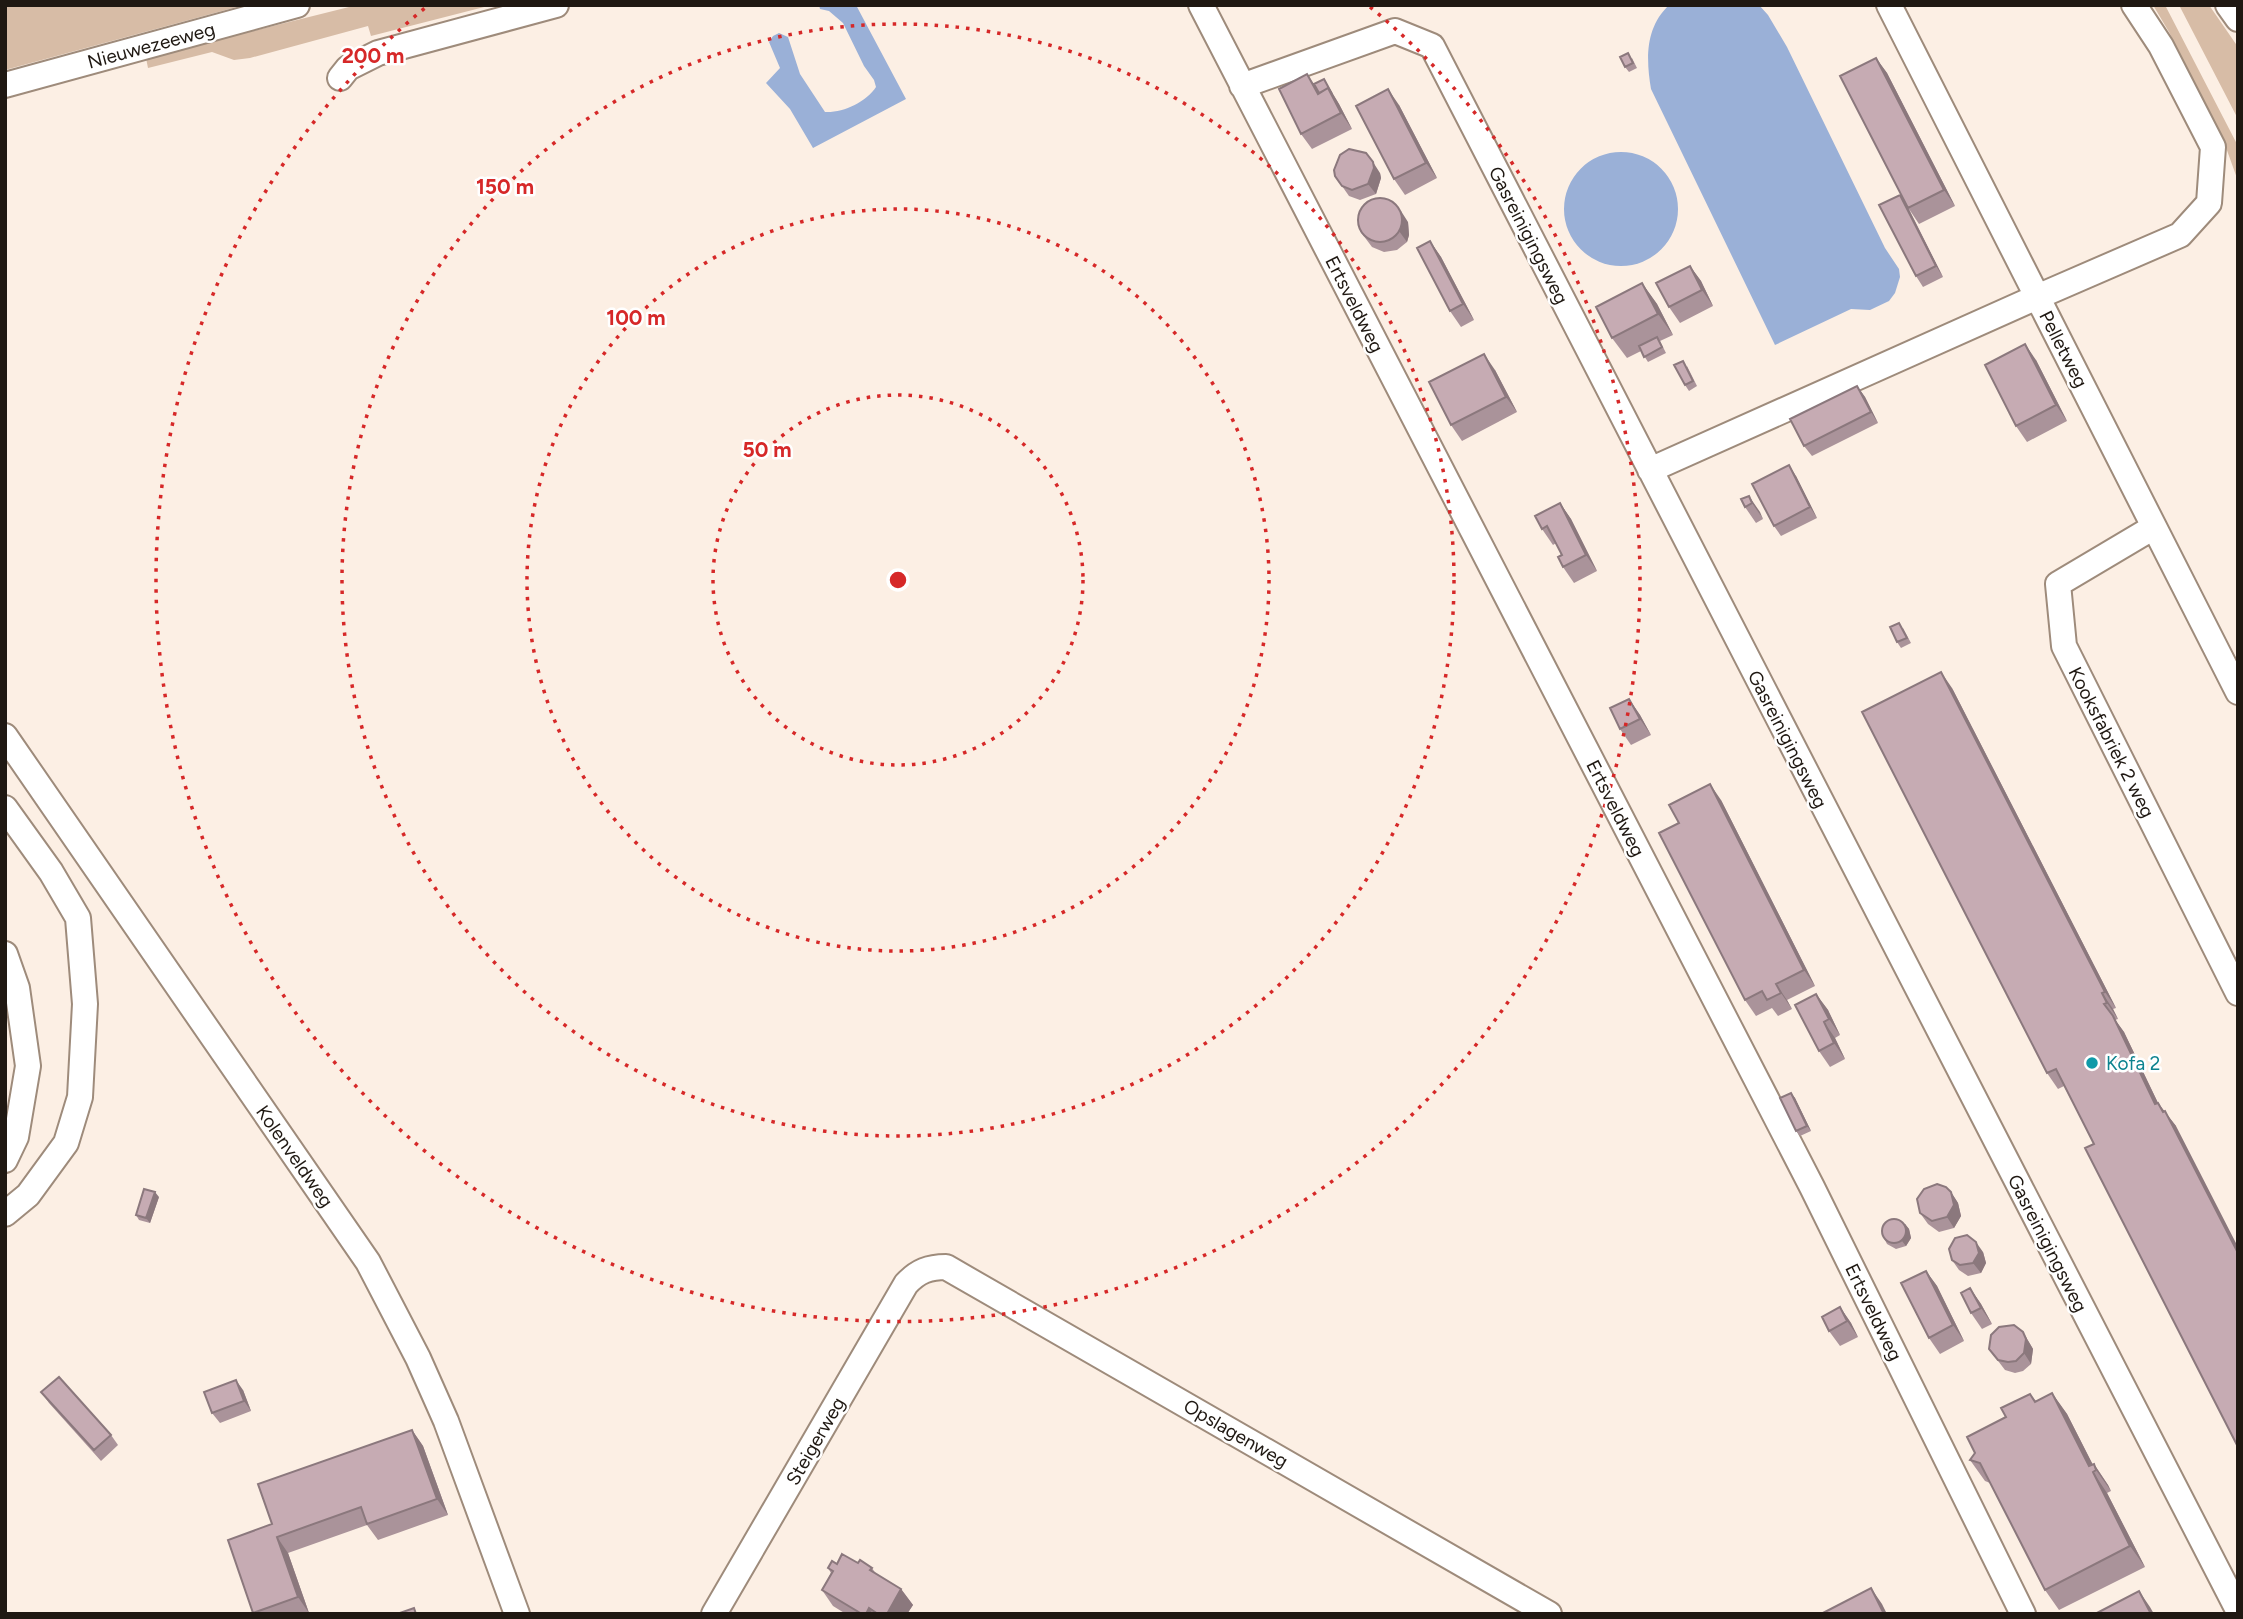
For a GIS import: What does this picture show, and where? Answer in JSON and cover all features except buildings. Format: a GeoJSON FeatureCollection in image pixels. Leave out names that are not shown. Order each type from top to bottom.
{"type":"FeatureCollection","features":[{"type":"Feature","properties":{"kind":"lane","name":"Nieuwezeeweg"},"geometry":{"type":"LineString","coordinates":[[5,85],[297,5]]}},
{"type":"Feature","properties":{"kind":"lane"},"geometry":{"type":"LineString","coordinates":[[340,78],[348,68],[378,53],[556,5]]}},
{"type":"Feature","properties":{"kind":"lane","name":"Ertsveldweg"},"geometry":{"type":"LineString","coordinates":[[1201,5],[1812,1187],[2023,1614]]}},
{"type":"Feature","properties":{"kind":"lane","name":"Pelletweg"},"geometry":{"type":"LineString","coordinates":[[1889,5],[2238,692]]}},
{"type":"Feature","properties":{"kind":"lane"},"geometry":{"type":"LineString","coordinates":[[1650,470],[2180,235],[2209,203],[2214,148],[2161,46],[2134,5]]}},
{"type":"Feature","properties":{"kind":"lane"},"geometry":{"type":"LineString","coordinates":[[2228,5],[2238,19]]}},
{"type":"Feature","properties":{"kind":"lane","name":"Gasreinigingsweg"},"geometry":{"type":"LineString","coordinates":[[1242,86],[1395,31],[1432,46],[2238,1610]]}},
{"type":"Feature","properties":{"kind":"lane","name":"Kooksfabriek 2 weg"},"geometry":{"type":"LineString","coordinates":[[2154,527],[2058,584],[2064,646],[2238,993]]}},
{"type":"Feature","properties":{"kind":"lane","name":"Kolenveldweg"},"geometry":{"type":"LineString","coordinates":[[5,736],[368,1262],[418,1357],[446,1421],[517,1614]]}},
{"type":"Feature","properties":{"kind":"lane"},"geometry":{"type":"LineString","coordinates":[[5,808],[51,872],[78,918],[85,1004],[80,1097],[66,1143],[28,1195],[5,1214]]}},
{"type":"Feature","properties":{"kind":"lane"},"geometry":{"type":"LineString","coordinates":[[5,954],[17,988],[28,1066],[16,1137],[5,1160]]}},
{"type":"Feature","properties":{"kind":"lane","name":"Opslagenweg"},"geometry":{"type":"LineString","coordinates":[[920,1271],[946,1266],[1549,1614]]}},
{"type":"Feature","properties":{"kind":"lane","name":"Steigerweg"},"geometry":{"type":"LineString","coordinates":[[714,1614],[906,1284],[920,1271]]}},
{"type":"Feature","properties":{"kind":"shaded area"},"geometry":{"type":"Polygon","coordinates":[[[5,5],[244,5],[5,70],[5,5]]]}},
{"type":"Feature","properties":{"kind":"shaded area"},"geometry":{"type":"Polygon","coordinates":[[[357,5],[492,5],[371,36],[368,26],[250,58],[234,60],[212,52],[148,68],[146,58],[357,5]]]}},
{"type":"Feature","properties":{"kind":"shaded area"},"geometry":{"type":"Polygon","coordinates":[[[2153,5],[2165,5],[2238,146],[2238,181],[2224,142],[2153,5]]]}},
{"type":"Feature","properties":{"kind":"shaded area"},"geometry":{"type":"Polygon","coordinates":[[[2179,5],[2209,5],[2238,47],[2238,119],[2179,5]]]}},
{"type":"Feature","properties":{"kind":"water"},"geometry":{"type":"Polygon","coordinates":[[[819,5],[856,5],[906,99],[813,148],[790,109],[766,83],[780,68],[769,42],[773,36],[779,33],[788,37],[800,74],[825,112],[853,106],[876,87],[843,23],[829,11],[820,9],[819,5]]]}},
{"type":"Feature","properties":{"kind":"water"},"geometry":{"type":"Polygon","coordinates":[[[1669,5],[1759,5],[1768,15],[1787,47],[1885,248],[1899,269],[1900,277],[1895,293],[1889,301],[1870,310],[1851,309],[1775,345],[1651,89],[1648,55],[1651,34],[1669,5]]]}},
{"type":"Feature","properties":{"kind":"water"},"geometry":{"type":"Polygon","coordinates":[[[1621,152],[1643,156],[1662,168],[1674,187],[1678,209],[1674,231],[1662,250],[1643,262],[1621,266],[1599,262],[1580,250],[1568,231],[1564,209],[1568,187],[1580,168],[1599,156],[1621,152]]]}},
{"type":"Feature","properties":{"kind":"place","name":"Kofa 2"},"geometry":{"type":"Point","coordinates":[2092,1063]}}]}
